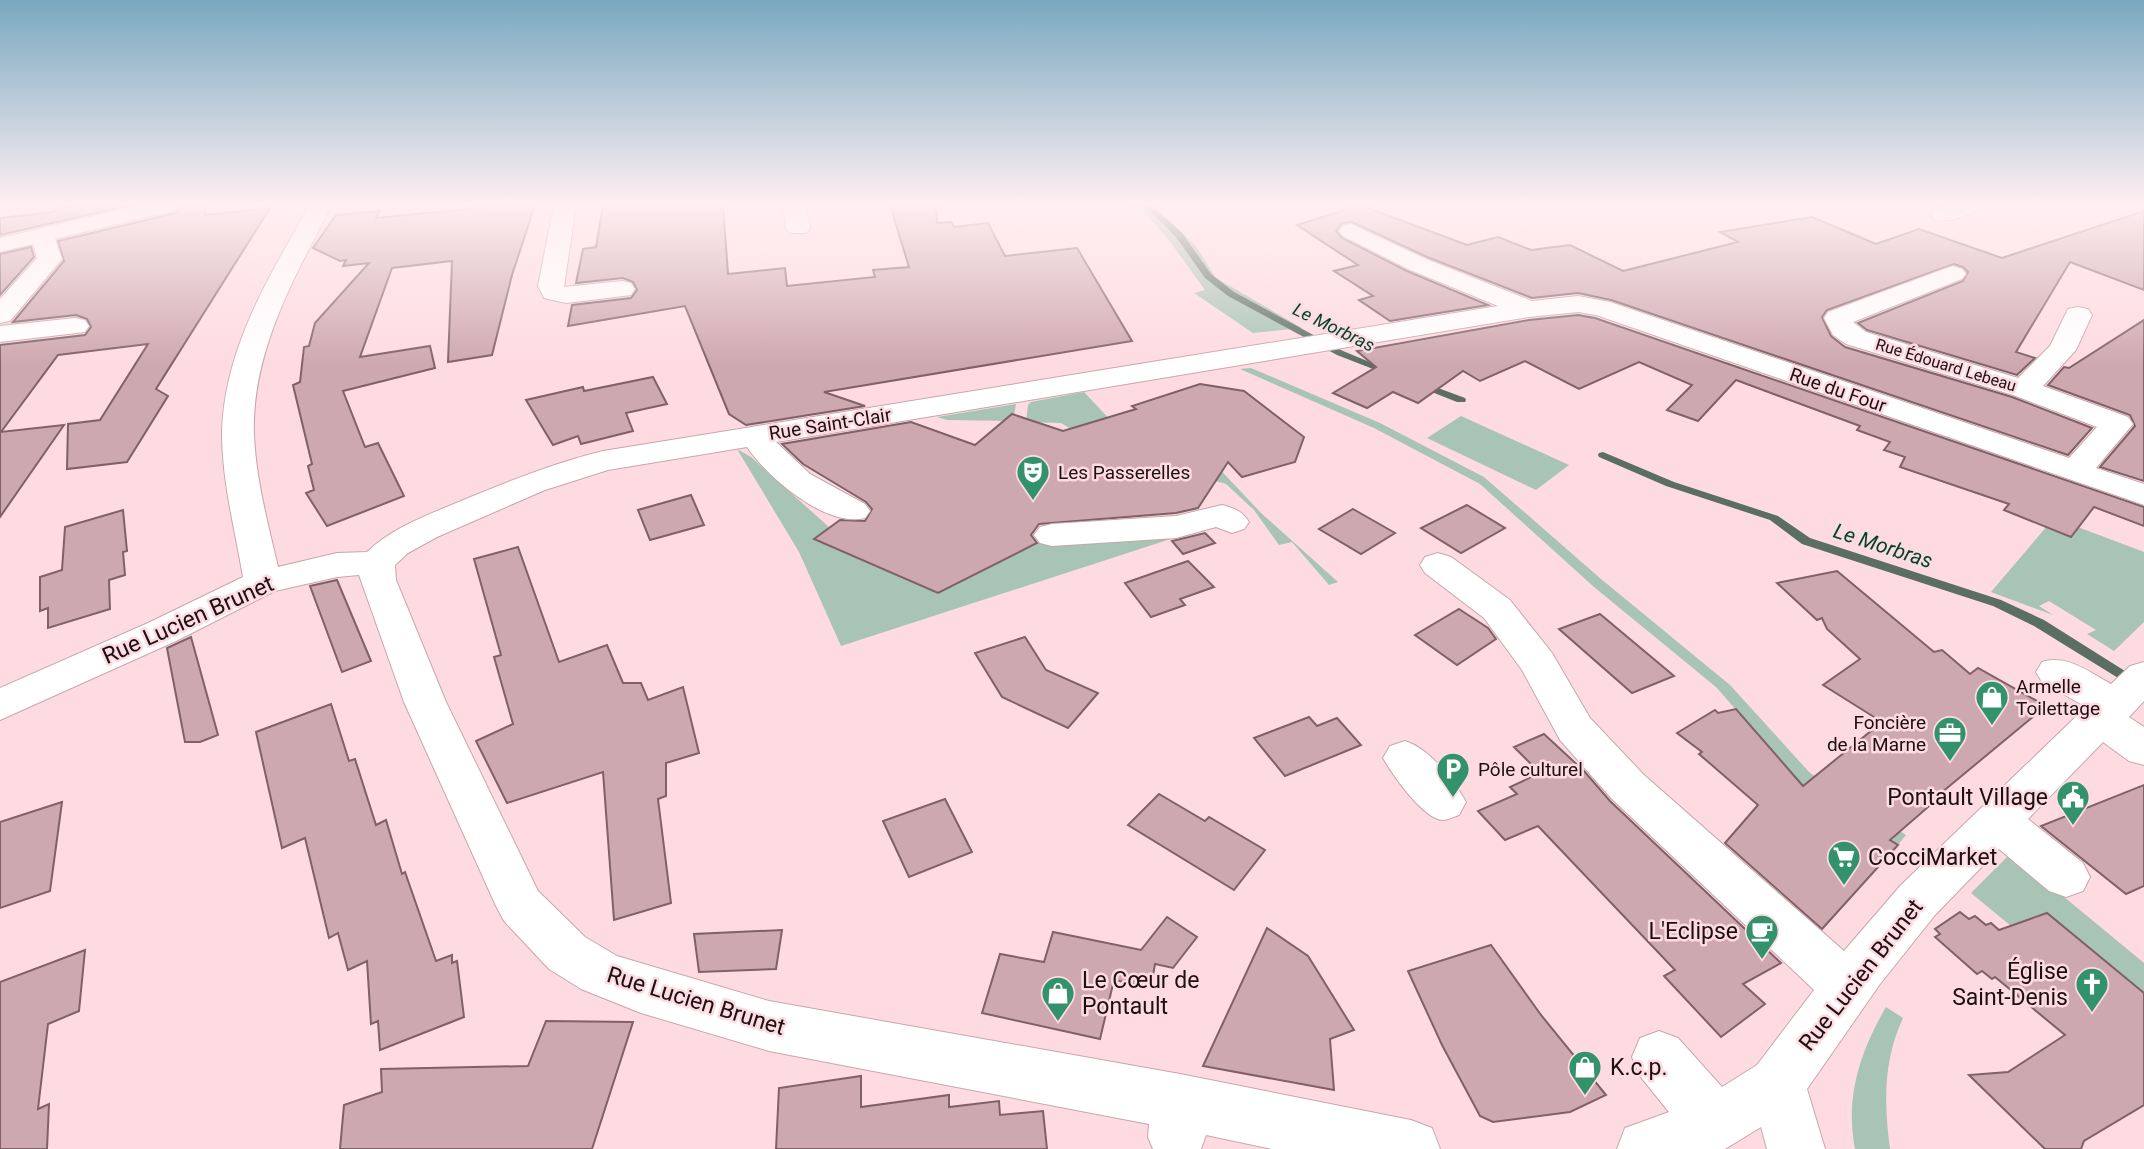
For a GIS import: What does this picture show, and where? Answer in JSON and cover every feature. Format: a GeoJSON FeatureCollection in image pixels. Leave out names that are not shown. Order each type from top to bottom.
{"type":"FeatureCollection","features":[{"type":"Feature","properties":{"kind":"street"},"geometry":{"type":"LineString","coordinates":[[0,315],[50,259]]}},
{"type":"Feature","properties":{"kind":"street"},"geometry":{"type":"LineString","coordinates":[[263,582],[238,434],[241,397],[253,340],[294,259]]}},
{"type":"Feature","properties":{"kind":"street"},"geometry":{"type":"LineString","coordinates":[[556,259],[551,285],[553,292],[566,295],[622,289]]}},
{"type":"Feature","properties":{"kind":"street"},"geometry":{"type":"LineString","coordinates":[[1406,259],[1528,309]]}},
{"type":"Feature","properties":{"kind":"street","name":"Rue Édouard Lebeau"},"geometry":{"type":"LineString","coordinates":[[1953,274],[1838,318],[1843,328],[1856,338],[2024,389],[2117,424],[2076,471]]}},
{"type":"Feature","properties":{"kind":"street","name":"Rue du Four"},"geometry":{"type":"LineString","coordinates":[[1345,340],[1528,309],[1578,304],[1601,308],[2144,495]]}},
{"type":"Feature","properties":{"kind":"street"},"geometry":{"type":"LineString","coordinates":[[2024,389],[2062,350],[2078,314]]}},
{"type":"Feature","properties":{"kind":"street"},"geometry":{"type":"LineString","coordinates":[[0,334],[75,326]]}},
{"type":"Feature","properties":{"kind":"street","name":"Rue Saint-Clair"},"geometry":{"type":"LineString","coordinates":[[377,563],[395,545],[425,529],[566,471],[603,461],[1345,340]]}},
{"type":"Feature","properties":{"kind":"street"},"geometry":{"type":"LineString","coordinates":[[756,436],[763,451],[774,460],[829,502],[853,511]]}},
{"type":"Feature","properties":{"kind":"street"},"geometry":{"type":"LineString","coordinates":[[1052,535],[1177,527],[1222,515],[1232,522]]}},
{"type":"Feature","properties":{"kind":"street","name":"Rue Lucien Brunet"},"geometry":{"type":"LineString","coordinates":[[0,705],[162,632],[263,582],[337,565],[377,563],[378,580],[425,702],[521,906],[567,953],[599,973],[641,989],[769,1026],[1178,1120],[1411,1149]]}},
{"type":"Feature","properties":{"kind":"street"},"geometry":{"type":"LineString","coordinates":[[1438,565],[1497,609],[1538,663],[1574,729],[1628,786],[1848,988]]}},
{"type":"Feature","properties":{"kind":"street"},"geometry":{"type":"LineString","coordinates":[[2056,672],[2121,700],[2144,749]]}},
{"type":"Feature","properties":{"kind":"street","name":"Rue Lucien Brunet"},"geometry":{"type":"LineString","coordinates":[[1672,1141],[1777,1084],[1918,900],[2121,700]]}},
{"type":"Feature","properties":{"kind":"street"},"geometry":{"type":"LineString","coordinates":[[1405,758],[1443,802]]}},
{"type":"Feature","properties":{"kind":"street"},"geometry":{"type":"LineString","coordinates":[[1999,822],[2066,877]]}},
{"type":"Feature","properties":{"kind":"street"},"geometry":{"type":"LineString","coordinates":[[1777,1084],[1796,1149]]}},
{"type":"Feature","properties":{"kind":"lane"},"geometry":{"type":"LineString","coordinates":[[1659,1057],[1672,1141]]}},
{"type":"Feature","properties":{"kind":"green space"},"geometry":{"type":"Polygon","coordinates":[[[1182,259],[1204,259],[1216,278],[1302,328],[1253,333],[1194,293],[1205,290],[1182,259]]]}},
{"type":"Feature","properties":{"kind":"green space"},"geometry":{"type":"Polygon","coordinates":[[[1251,368],[1380,423],[1484,477],[1601,579],[1730,685],[1810,773],[1906,835],[1898,845],[1804,787],[1716,687],[1594,587],[1480,484],[1374,428],[1240,369],[1251,368]]]}},
{"type":"Feature","properties":{"kind":"green space"},"geometry":{"type":"Polygon","coordinates":[[[1084,392],[1146,458],[1212,461],[1261,513],[1338,582],[1329,585],[1292,542],[1279,545],[1254,510],[1226,484],[1105,449],[1061,423],[1026,422],[1028,405],[1031,402],[1084,392]]]}},
{"type":"Feature","properties":{"kind":"green space"},"geometry":{"type":"Polygon","coordinates":[[[1016,404],[1013,421],[947,420],[937,417],[1016,404]]]}},
{"type":"Feature","properties":{"kind":"green space"},"geometry":{"type":"Polygon","coordinates":[[[1461,416],[1569,465],[1536,490],[1427,438],[1461,416]]]}},
{"type":"Feature","properties":{"kind":"green space"},"geometry":{"type":"Polygon","coordinates":[[[737,449],[751,457],[830,528],[815,539],[938,593],[1040,541],[1186,534],[841,646],[799,552],[737,449]]]}},
{"type":"Feature","properties":{"kind":"green space"},"geometry":{"type":"Polygon","coordinates":[[[2054,518],[2144,552],[2144,622],[2114,651],[2087,634],[2096,630],[2049,601],[2039,606],[2053,615],[1991,592],[2054,518]]]}},
{"type":"Feature","properties":{"kind":"green space"},"geometry":{"type":"Polygon","coordinates":[[[2007,857],[2018,859],[2144,963],[2144,995],[2048,913],[2011,926],[1971,893],[2007,857]]]}},
{"type":"Feature","properties":{"kind":"green space"},"geometry":{"type":"Polygon","coordinates":[[[1886,1007],[1903,1018],[1892,1050],[1887,1082],[1890,1149],[1855,1149],[1852,1111],[1857,1075],[1869,1041],[1886,1007]]]}},
{"type":"Feature","properties":{"kind":"building"},"geometry":{"type":"Polygon","coordinates":[[[0,259],[33,259],[0,295],[0,259]]]}},
{"type":"Feature","properties":{"kind":"building"},"geometry":{"type":"Polygon","coordinates":[[[63,259],[238,259],[156,389],[168,396],[127,462],[67,469],[68,424],[100,420],[148,344],[58,355],[1,432],[64,425],[0,517],[0,345],[85,335],[91,327],[87,319],[76,315],[13,322],[63,259]]]}},
{"type":"Feature","properties":{"kind":"building"},"geometry":{"type":"Polygon","coordinates":[[[335,259],[517,259],[492,355],[448,362],[452,261],[392,268],[360,357],[430,346],[435,368],[343,391],[365,447],[378,443],[404,496],[327,526],[306,493],[314,490],[308,466],[312,464],[293,385],[300,382],[304,347],[309,346],[315,323],[369,263],[343,266],[346,260],[335,259]]]}},
{"type":"Feature","properties":{"kind":"building"},"geometry":{"type":"Polygon","coordinates":[[[581,259],[727,259],[728,274],[785,268],[787,286],[875,277],[873,270],[909,267],[906,259],[1083,259],[1132,341],[824,392],[865,406],[746,425],[729,414],[685,306],[568,326],[572,305],[631,298],[637,290],[633,282],[623,278],[576,283],[581,259]]]}},
{"type":"Feature","properties":{"kind":"building"},"geometry":{"type":"Polygon","coordinates":[[[1348,259],[1383,259],[1488,305],[1390,321],[1359,300],[1373,296],[1334,271],[1358,265],[1348,259]]]}},
{"type":"Feature","properties":{"kind":"building"},"geometry":{"type":"Polygon","coordinates":[[[1431,259],[1598,259],[1623,271],[1672,259],[2144,259],[2144,290],[2070,262],[2016,352],[2035,358],[2017,375],[1867,330],[1858,323],[1963,281],[1968,272],[1954,264],[1827,310],[1822,317],[1831,336],[1845,347],[2012,397],[2092,428],[2068,455],[1611,300],[1578,293],[1532,298],[1431,259]]]}},
{"type":"Feature","properties":{"kind":"building"},"geometry":{"type":"Polygon","coordinates":[[[1578,315],[1595,318],[2144,507],[2144,526],[2094,507],[2071,537],[2004,510],[2009,504],[1900,467],[1905,457],[1884,450],[1890,442],[1857,430],[1860,426],[1736,380],[1698,421],[1667,410],[1692,385],[1639,362],[1579,389],[1525,361],[1480,381],[1463,371],[1418,403],[1393,392],[1367,408],[1333,393],[1376,367],[1357,351],[1529,320],[1578,315]]]}},
{"type":"Feature","properties":{"kind":"building"},"geometry":{"type":"Polygon","coordinates":[[[2144,320],[2144,481],[2100,467],[2135,426],[2130,415],[2048,385],[2064,367],[2069,368],[2144,320]]]}},
{"type":"Feature","properties":{"kind":"building"},"geometry":{"type":"Polygon","coordinates":[[[653,377],[667,404],[626,413],[633,431],[581,444],[578,436],[553,445],[526,400],[583,387],[584,391],[653,377]]]}},
{"type":"Feature","properties":{"kind":"building","name":"Les Passerelles"},"geometry":{"type":"Polygon","coordinates":[[[1200,384],[1244,391],[1304,437],[1295,462],[1242,477],[1228,462],[1198,508],[1176,513],[1039,524],[1031,535],[1037,543],[938,593],[814,539],[840,520],[865,521],[872,509],[866,502],[803,464],[782,444],[911,422],[975,445],[1012,414],[1063,431],[1136,409],[1132,406],[1200,384]]]}},
{"type":"Feature","properties":{"kind":"building"},"geometry":{"type":"Polygon","coordinates":[[[691,495],[704,525],[650,540],[638,510],[691,495]]]}},
{"type":"Feature","properties":{"kind":"building"},"geometry":{"type":"Polygon","coordinates":[[[1467,505],[1505,528],[1461,553],[1421,528],[1467,505]]]}},
{"type":"Feature","properties":{"kind":"building"},"geometry":{"type":"Polygon","coordinates":[[[1353,509],[1395,533],[1361,554],[1319,529],[1353,509]]]}},
{"type":"Feature","properties":{"kind":"building"},"geometry":{"type":"Polygon","coordinates":[[[123,510],[127,551],[123,552],[125,575],[109,580],[110,609],[48,628],[48,608],[40,611],[40,577],[62,570],[65,527],[123,510]]]}},
{"type":"Feature","properties":{"kind":"building"},"geometry":{"type":"Polygon","coordinates":[[[1205,533],[1215,543],[1183,554],[1172,541],[1205,533]]]}},
{"type":"Feature","properties":{"kind":"building"},"geometry":{"type":"Polygon","coordinates":[[[518,547],[559,662],[607,645],[623,683],[641,683],[648,700],[683,687],[699,753],[666,763],[666,796],[658,799],[671,903],[614,920],[603,772],[507,803],[476,741],[513,724],[494,657],[501,655],[474,559],[518,547]]]}},
{"type":"Feature","properties":{"kind":"building"},"geometry":{"type":"Polygon","coordinates":[[[1188,561],[1214,587],[1180,599],[1185,605],[1151,617],[1125,583],[1188,561]]]}},
{"type":"Feature","properties":{"kind":"building"},"geometry":{"type":"Polygon","coordinates":[[[1837,571],[1934,652],[1942,650],[1970,674],[1978,668],[2046,706],[1941,793],[1943,794],[1890,840],[1898,845],[1822,929],[1725,843],[1758,805],[1699,754],[1702,752],[1677,733],[1715,710],[1718,713],[1736,709],[1803,786],[1882,722],[1823,685],[1860,659],[1827,629],[1822,618],[1817,620],[1777,583],[1837,571]]]}},
{"type":"Feature","properties":{"kind":"building"},"geometry":{"type":"Polygon","coordinates":[[[337,580],[371,661],[342,672],[310,586],[337,580]]]}},
{"type":"Feature","properties":{"kind":"building"},"geometry":{"type":"Polygon","coordinates":[[[1459,609],[1488,628],[1496,639],[1457,665],[1415,635],[1459,609]]]}},
{"type":"Feature","properties":{"kind":"building"},"geometry":{"type":"Polygon","coordinates":[[[1600,614],[1674,676],[1632,693],[1559,629],[1600,614]]]}},
{"type":"Feature","properties":{"kind":"building"},"geometry":{"type":"Polygon","coordinates":[[[191,637],[218,735],[200,742],[185,742],[167,648],[191,637]]]}},
{"type":"Feature","properties":{"kind":"building"},"geometry":{"type":"Polygon","coordinates":[[[1025,637],[1046,670],[1098,693],[1068,728],[1002,697],[975,653],[1025,637]]]}},
{"type":"Feature","properties":{"kind":"building"},"geometry":{"type":"Polygon","coordinates":[[[331,704],[349,761],[355,759],[376,825],[386,820],[402,874],[405,872],[436,961],[452,955],[452,963],[457,961],[464,1017],[380,1050],[378,1021],[371,1024],[367,961],[348,970],[338,933],[329,938],[305,838],[282,848],[256,732],[331,704]]]}},
{"type":"Feature","properties":{"kind":"building"},"geometry":{"type":"Polygon","coordinates":[[[1309,717],[1317,726],[1337,718],[1361,745],[1285,776],[1254,738],[1309,717]]]}},
{"type":"Feature","properties":{"kind":"building"},"geometry":{"type":"Polygon","coordinates":[[[1544,734],[1584,771],[1610,801],[1781,963],[1743,984],[1765,1004],[1721,1037],[1664,976],[1675,970],[1538,826],[1505,840],[1478,811],[1517,794],[1510,787],[1540,773],[1514,747],[1544,734]]]}},
{"type":"Feature","properties":{"kind":"building"},"geometry":{"type":"Polygon","coordinates":[[[2144,785],[2144,886],[2126,894],[2041,826],[2144,785]]]}},
{"type":"Feature","properties":{"kind":"building"},"geometry":{"type":"Polygon","coordinates":[[[1159,794],[1205,821],[1209,817],[1265,850],[1234,890],[1128,825],[1159,794]]]}},
{"type":"Feature","properties":{"kind":"building"},"geometry":{"type":"Polygon","coordinates":[[[945,799],[972,852],[909,877],[883,821],[945,799]]]}},
{"type":"Feature","properties":{"kind":"building"},"geometry":{"type":"Polygon","coordinates":[[[62,802],[50,891],[0,908],[0,822],[62,802]]]}},
{"type":"Feature","properties":{"kind":"building"},"geometry":{"type":"Polygon","coordinates":[[[1960,912],[1969,919],[1975,916],[1986,925],[1991,923],[1999,930],[2047,913],[2144,993],[2144,1105],[2084,1141],[2081,1149],[2045,1149],[1969,1075],[2008,1072],[2065,1035],[1995,977],[1992,979],[1982,971],[1977,974],[1935,937],[1940,934],[1935,929],[1960,912]]]}},
{"type":"Feature","properties":{"kind":"building"},"geometry":{"type":"Polygon","coordinates":[[[1167,917],[1197,937],[1173,968],[1155,964],[1151,987],[1114,980],[1100,1039],[982,1013],[1000,954],[1044,962],[1053,932],[1141,950],[1167,917]]]}},
{"type":"Feature","properties":{"kind":"building"},"geometry":{"type":"Polygon","coordinates":[[[1267,928],[1308,956],[1354,1030],[1330,1039],[1334,1090],[1203,1066],[1267,928]]]}},
{"type":"Feature","properties":{"kind":"building"},"geometry":{"type":"Polygon","coordinates":[[[782,930],[776,969],[699,972],[694,934],[782,930]]]}},
{"type":"Feature","properties":{"kind":"building"},"geometry":{"type":"Polygon","coordinates":[[[1491,945],[1541,1015],[1606,1095],[1570,1112],[1493,1122],[1480,1116],[1442,1045],[1408,971],[1491,945]]]}},
{"type":"Feature","properties":{"kind":"building"},"geometry":{"type":"Polygon","coordinates":[[[85,950],[79,1011],[48,1024],[38,1109],[49,1104],[47,1149],[0,1149],[0,982],[85,950]]]}},
{"type":"Feature","properties":{"kind":"building"},"geometry":{"type":"Polygon","coordinates":[[[546,1021],[633,1022],[592,1149],[340,1149],[344,1105],[382,1092],[381,1069],[528,1066],[546,1021]]]}},
{"type":"Feature","properties":{"kind":"building"},"geometry":{"type":"Polygon","coordinates":[[[861,1076],[861,1107],[949,1095],[949,1107],[999,1101],[1000,1115],[1043,1111],[1047,1149],[776,1149],[779,1088],[861,1076]]]}},
{"type":"Feature","properties":{"kind":"waterway","name":"Le Morbras"},"geometry":{"type":"LineString","coordinates":[[1196,259],[1208,276],[1231,294],[1340,353],[1389,372]]}},
{"type":"Feature","properties":{"kind":"waterway","name":"Le Morbras"},"geometry":{"type":"LineString","coordinates":[[1422,385],[1461,400]]}},
{"type":"Feature","properties":{"kind":"waterway","name":"Le Morbras"},"geometry":{"type":"LineString","coordinates":[[1603,455],[1670,484],[1774,518],[1806,541],[1997,603],[2039,623],[2144,689]]}},
{"type":"Feature","properties":{"kind":"place","name":"Les Passerelles"},"geometry":{"type":"Point","coordinates":[1033,502]}},
{"type":"Feature","properties":{"kind":"place","name":"Armelle Toilettage"},"geometry":{"type":"Point","coordinates":[1992,727]}},
{"type":"Feature","properties":{"kind":"place","name":"Foncière de la Marne"},"geometry":{"type":"Point","coordinates":[1950,763]}},
{"type":"Feature","properties":{"kind":"place","name":"Pôle culturel"},"geometry":{"type":"Point","coordinates":[1453,799]}},
{"type":"Feature","properties":{"kind":"place","name":"Pontault Village"},"geometry":{"type":"Point","coordinates":[2073,827]}},
{"type":"Feature","properties":{"kind":"place","name":"CocciMarket"},"geometry":{"type":"Point","coordinates":[1844,887]}},
{"type":"Feature","properties":{"kind":"place","name":"L'Eclipse"},"geometry":{"type":"Point","coordinates":[1762,961]}},
{"type":"Feature","properties":{"kind":"place","name":"Église Saint-Denis"},"geometry":{"type":"Point","coordinates":[2092,1014]}},
{"type":"Feature","properties":{"kind":"place","name":"Le Cœur de Pontault"},"geometry":{"type":"Point","coordinates":[1058,1023]}},
{"type":"Feature","properties":{"kind":"place","name":"K.c.p."},"geometry":{"type":"Point","coordinates":[1585,1097]}}]}
